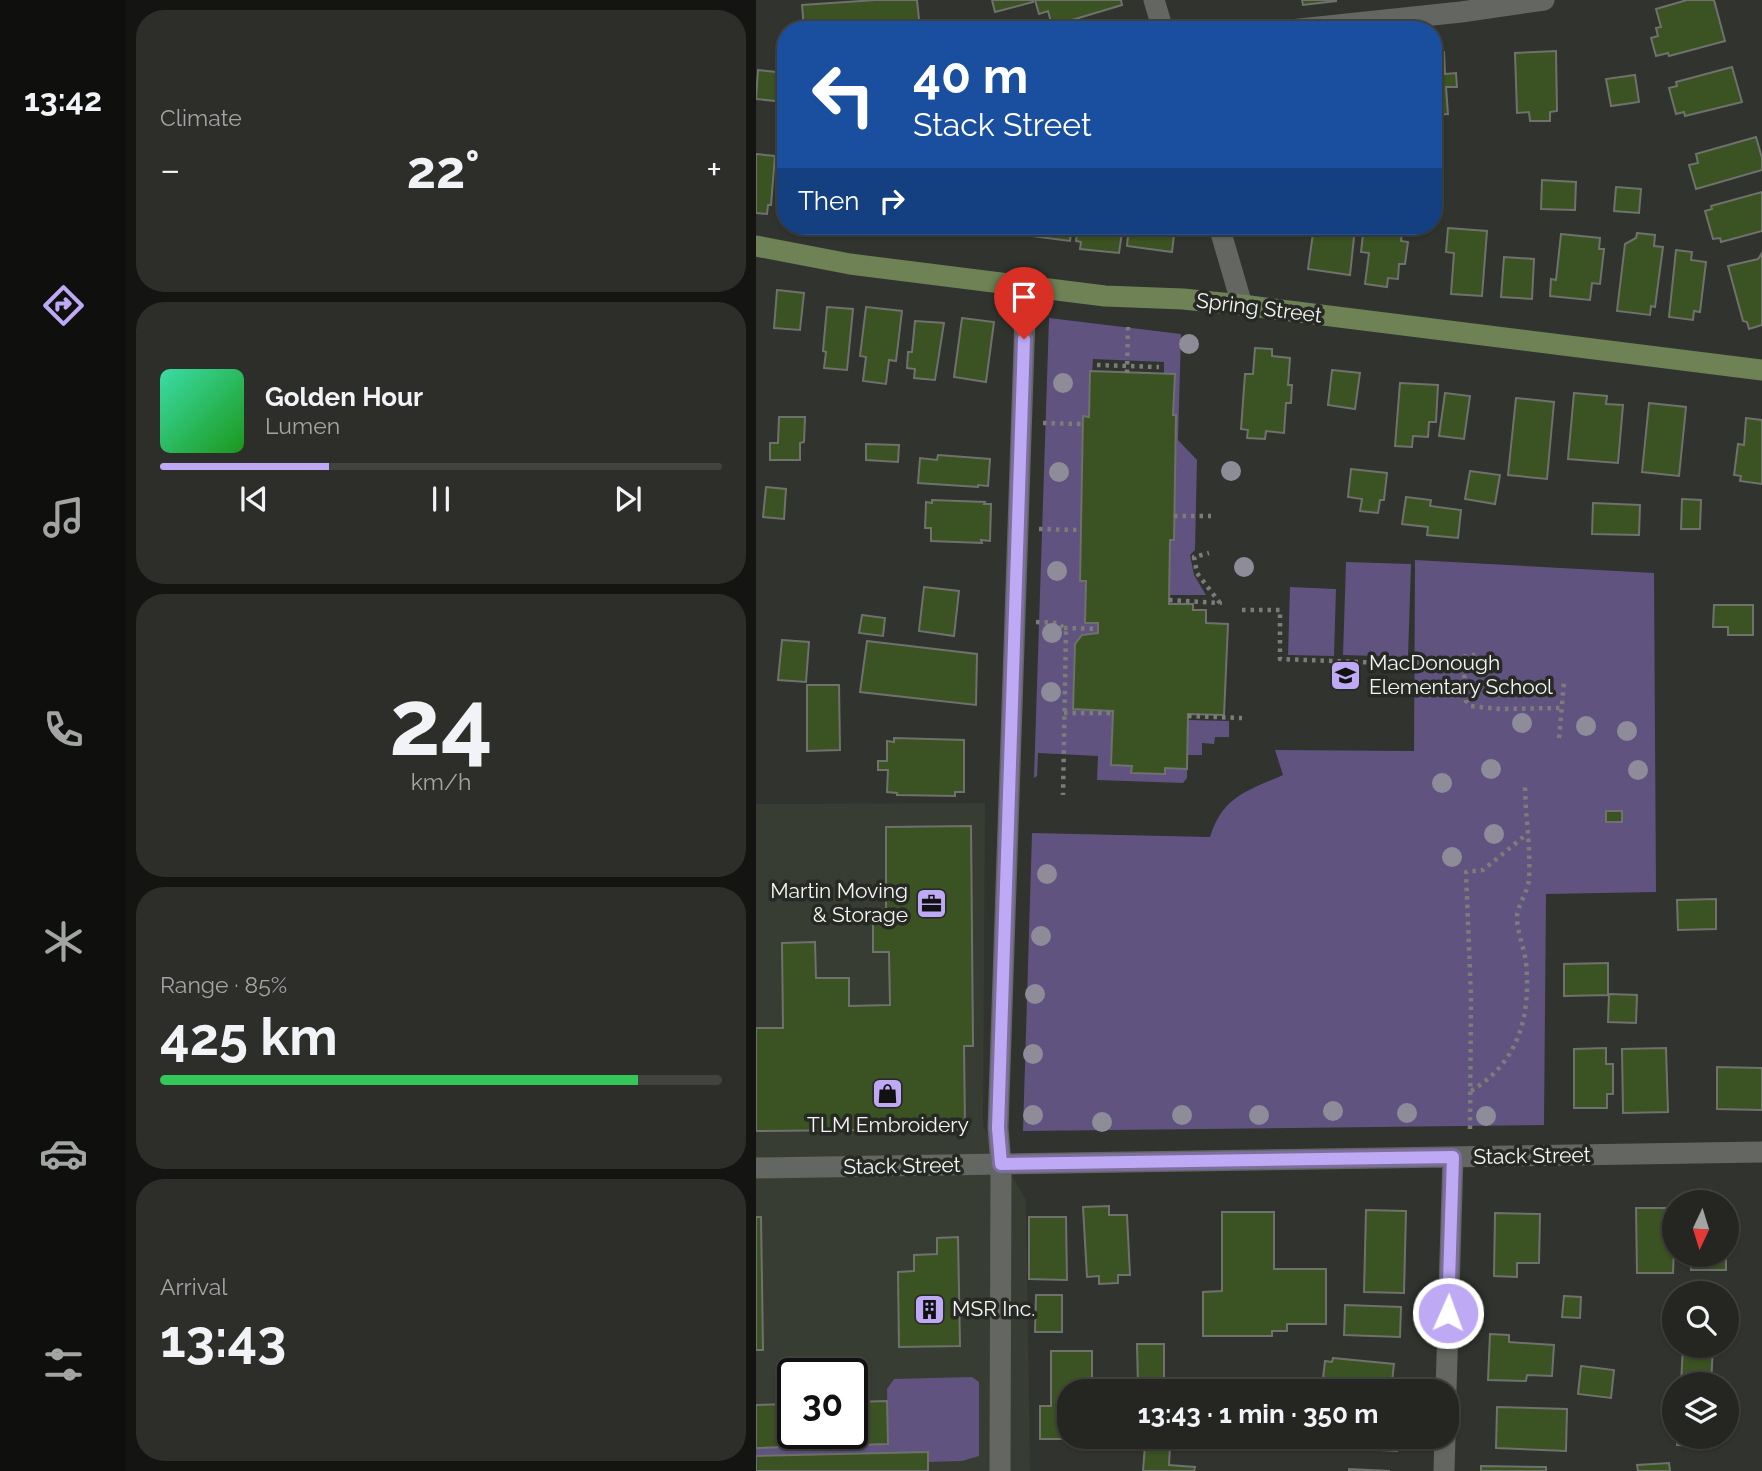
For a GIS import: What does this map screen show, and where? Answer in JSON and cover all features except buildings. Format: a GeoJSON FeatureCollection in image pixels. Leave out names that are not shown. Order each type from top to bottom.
{"type":"FeatureCollection","features":[{"type":"Feature","properties":{"kind":"street"},"geometry":{"type":"LineString","coordinates":[[1154,0],[1160,21]]}},
{"type":"Feature","properties":{"kind":"street"},"geometry":{"type":"LineString","coordinates":[[1376,21],[1544,0]]}},
{"type":"Feature","properties":{"kind":"street"},"geometry":{"type":"LineString","coordinates":[[1222,235],[1242,305]]}},
{"type":"Feature","properties":{"kind":"street","name":"Spring Street"},"geometry":{"type":"LineString","coordinates":[[756,246],[850,264],[1105,296],[1183,299],[1242,305],[1762,370]]}},
{"type":"Feature","properties":{"kind":"street"},"geometry":{"type":"LineString","coordinates":[[1000,1471],[1001,1164],[998,1128],[1026,286]]}},
{"type":"Feature","properties":{"kind":"street","name":"Stack Street"},"geometry":{"type":"LineString","coordinates":[[756,1168],[1762,1152]]}},
{"type":"Feature","properties":{"kind":"street"},"geometry":{"type":"LineString","coordinates":[[1446,1379],[1453,1157]]}},
{"type":"Feature","properties":{"kind":"street"},"geometry":{"type":"LineString","coordinates":[[1444,1471],[1445,1449]]}},
{"type":"Feature","properties":{"kind":"path"},"geometry":{"type":"LineString","coordinates":[[1127,370],[1128,326]]}},
{"type":"Feature","properties":{"kind":"path"},"geometry":{"type":"LineString","coordinates":[[1097,365],[1127,370],[1159,367]]}},
{"type":"Feature","properties":{"kind":"path"},"geometry":{"type":"LineString","coordinates":[[1042,423],[1083,424]]}},
{"type":"Feature","properties":{"kind":"path"},"geometry":{"type":"LineString","coordinates":[[1174,516],[1211,516]]}},
{"type":"Feature","properties":{"kind":"path"},"geometry":{"type":"LineString","coordinates":[[1038,529],[1081,530]]}},
{"type":"Feature","properties":{"kind":"path"},"geometry":{"type":"LineString","coordinates":[[1169,600],[1220,603],[1197,573],[1194,557],[1209,553]]}},
{"type":"Feature","properties":{"kind":"path"},"geometry":{"type":"LineString","coordinates":[[1242,610],[1280,610],[1280,659],[1438,665],[1479,654]]}},
{"type":"Feature","properties":{"kind":"path"},"geometry":{"type":"LineString","coordinates":[[1035,622],[1059,623],[1066,631],[1063,795]]}},
{"type":"Feature","properties":{"kind":"path"},"geometry":{"type":"LineString","coordinates":[[1063,628],[1098,629]]}},
{"type":"Feature","properties":{"kind":"path"},"geometry":{"type":"LineString","coordinates":[[1458,659],[1464,671],[1466,701],[1470,706],[1531,710],[1561,708]]}},
{"type":"Feature","properties":{"kind":"path"},"geometry":{"type":"LineString","coordinates":[[1559,738],[1564,682]]}},
{"type":"Feature","properties":{"kind":"path"},"geometry":{"type":"LineString","coordinates":[[1064,713],[1113,713]]}},
{"type":"Feature","properties":{"kind":"path"},"geometry":{"type":"LineString","coordinates":[[1188,716],[1242,718]]}},
{"type":"Feature","properties":{"kind":"path"},"geometry":{"type":"LineString","coordinates":[[1471,1091],[1508,1058],[1521,1029],[1526,1004],[1525,959],[1517,920],[1529,880],[1525,783]]}},
{"type":"Feature","properties":{"kind":"path"},"geometry":{"type":"LineString","coordinates":[[1470,1129],[1471,997],[1466,872],[1483,870],[1527,834]]}},
{"type":"Feature","properties":{"kind":"shaded area"},"geometry":{"type":"Polygon","coordinates":[[[1049,318],[1181,334],[1178,440],[1197,460],[1195,550],[1190,555],[1194,575],[1206,595],[1169,595],[1170,540],[1174,539],[1174,374],[1164,373],[1164,362],[1093,359],[1089,417],[1083,417],[1080,581],[1086,581],[1085,623],[1098,623],[1098,633],[1082,635],[1077,641],[1073,709],[1113,711],[1111,765],[1132,766],[1132,773],[1164,774],[1165,768],[1187,769],[1187,778],[1183,783],[1097,780],[1098,756],[1038,753],[1037,776],[1034,778],[1049,318]]]}},
{"type":"Feature","properties":{"kind":"shaded area","name":"MacDonough Elementary School"},"geometry":{"type":"Polygon","coordinates":[[[1415,560],[1654,573],[1656,892],[1546,894],[1544,1125],[1023,1131],[1032,833],[1210,837],[1215,823],[1229,804],[1248,791],[1283,775],[1275,750],[1414,751],[1415,560]]]}},
{"type":"Feature","properties":{"kind":"shaded area"},"geometry":{"type":"Polygon","coordinates":[[[1346,562],[1411,564],[1408,657],[1343,655],[1346,562]]]}},
{"type":"Feature","properties":{"kind":"shaded area"},"geometry":{"type":"Polygon","coordinates":[[[1290,587],[1336,589],[1334,656],[1288,655],[1290,587]]]}},
{"type":"Feature","properties":{"kind":"shaded area"},"geometry":{"type":"Polygon","coordinates":[[[1188,720],[1229,721],[1229,737],[1215,737],[1214,744],[1202,743],[1202,755],[1187,755],[1188,720]]]}},
{"type":"Feature","properties":{"kind":"shaded area"},"geometry":{"type":"Polygon","coordinates":[[[985,803],[983,1126],[1026,1200],[1030,1471],[756,1471],[756,804],[985,803]]]}},
{"type":"Feature","properties":{"kind":"shaded area"},"geometry":{"type":"Polygon","coordinates":[[[972,1377],[979,1382],[979,1456],[962,1461],[928,1462],[927,1452],[756,1456],[756,1448],[868,1449],[868,1445],[888,1444],[887,1389],[894,1379],[972,1377]]]}},
{"type":"Feature","properties":{"kind":"place","name":"MacDonough Elementary School"},"geometry":{"type":"Point","coordinates":[1346,675]}},
{"type":"Feature","properties":{"kind":"place","name":"Martin Moving & Storage"},"geometry":{"type":"Point","coordinates":[931,903]}},
{"type":"Feature","properties":{"kind":"place","name":"TLM Embroidery"},"geometry":{"type":"Point","coordinates":[888,1093]}},
{"type":"Feature","properties":{"kind":"place","name":"MSR Inc."},"geometry":{"type":"Point","coordinates":[929,1309]}},
{"type":"Feature","properties":{"kind":"route"},"geometry":{"type":"LineString","coordinates":[[1024,339],[998,1128],[1001,1164],[1453,1157],[1448,1313]]}}]}
